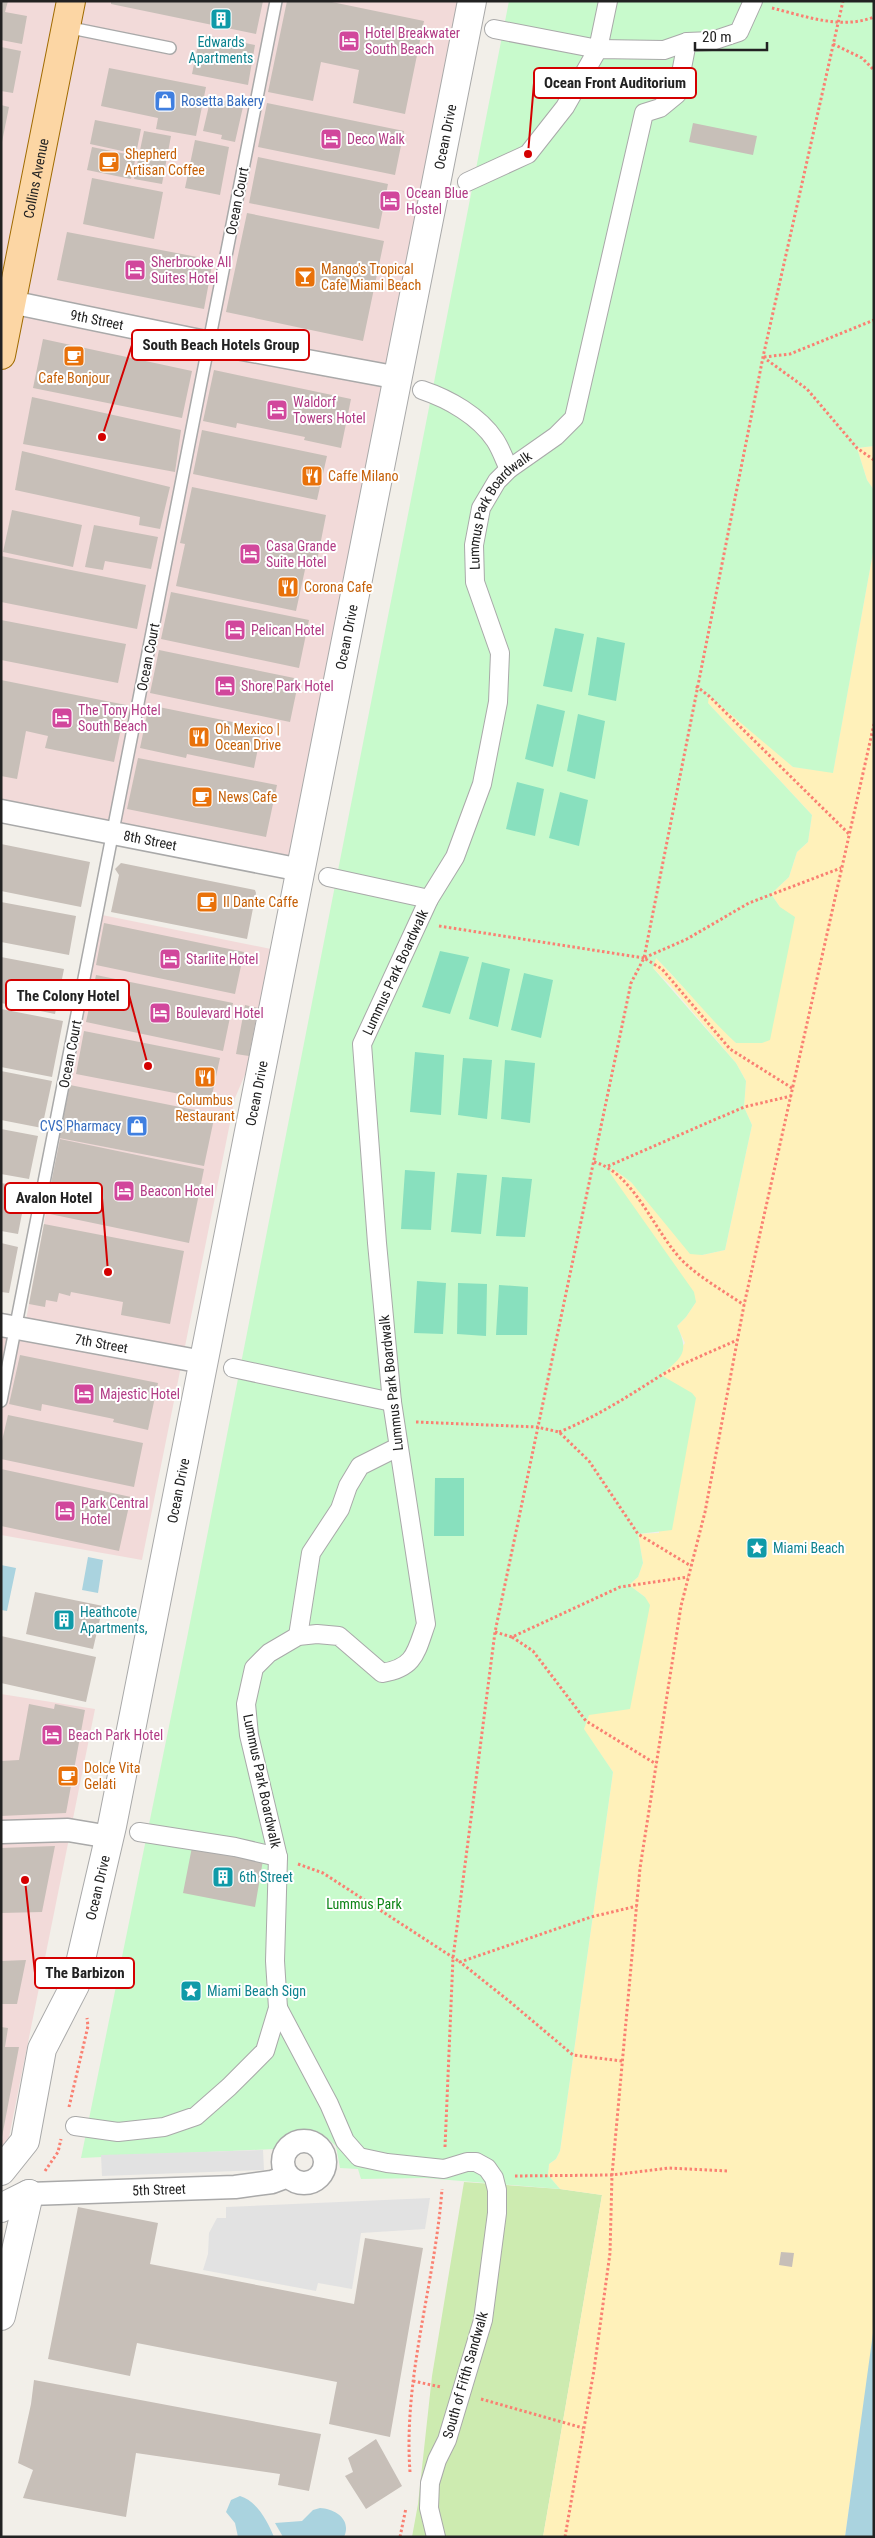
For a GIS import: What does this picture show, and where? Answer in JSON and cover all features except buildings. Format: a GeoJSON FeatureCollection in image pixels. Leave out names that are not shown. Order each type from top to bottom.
{"type":"FeatureCollection","features":[{"type":"Feature","properties":{"kind":"main road","name":"Collins Avenue"},"geometry":{"type":"LineString","coordinates":[[1,355],[6,301],[72,1]]}},
{"type":"Feature","properties":{"kind":"street","name":"Ocean Drive"},"geometry":{"type":"LineString","coordinates":[[1,2171],[25,2141],[42,2049],[75,1985],[110,1837],[301,870],[410,384],[472,1]]}},
{"type":"Feature","properties":{"kind":"street"},"geometry":{"type":"LineString","coordinates":[[467,182],[528,154],[565,107],[598,49],[608,1]]}},
{"type":"Feature","properties":{"kind":"street"},"geometry":{"type":"LineString","coordinates":[[494,29],[598,49],[664,50],[687,42],[712,42],[739,32],[753,3]]}},
{"type":"Feature","properties":{"kind":"street","name":"Lummus Park Boardwalk"},"geometry":{"type":"LineString","coordinates":[[75,2126],[118,2132],[164,2127],[196,2116],[229,2087],[265,2051],[278,2008],[275,1962],[278,1857],[249,1735],[246,1704],[254,1668],[269,1653],[298,1636],[317,1634],[339,1636],[382,1673],[399,1670],[415,1656],[426,1624],[392,1402],[377,1242],[362,1044],[430,899],[455,857],[482,784],[496,711],[500,653],[475,582],[474,545],[481,508],[497,481],[509,468],[556,436],[574,418],[644,113],[660,108],[677,94],[687,42]]}},
{"type":"Feature","properties":{"kind":"street","name":"9th Street"},"geometry":{"type":"LineString","coordinates":[[6,301],[410,384]]}},
{"type":"Feature","properties":{"kind":"street"},"geometry":{"type":"LineString","coordinates":[[410,384],[439,396],[474,418],[495,440],[509,468]]}},
{"type":"Feature","properties":{"kind":"street","name":"8th Street"},"geometry":{"type":"LineString","coordinates":[[1,811],[301,870]]}},
{"type":"Feature","properties":{"kind":"street"},"geometry":{"type":"LineString","coordinates":[[328,877],[430,899]]}},
{"type":"Feature","properties":{"kind":"street","name":"7th Street"},"geometry":{"type":"LineString","coordinates":[[9,1327],[203,1362]]}},
{"type":"Feature","properties":{"kind":"street"},"geometry":{"type":"LineString","coordinates":[[233,1368],[392,1402]]}},
{"type":"Feature","properties":{"kind":"street"},"geometry":{"type":"LineString","coordinates":[[298,1636],[311,1553],[340,1508],[348,1486],[360,1466],[398,1447]]}},
{"type":"Feature","properties":{"kind":"street"},"geometry":{"type":"LineString","coordinates":[[1,1832],[68,1830],[110,1837]]}},
{"type":"Feature","properties":{"kind":"street"},"geometry":{"type":"LineString","coordinates":[[139,1832],[234,1847],[278,1857]]}},
{"type":"Feature","properties":{"kind":"street","name":"Lummus Park Boardwalk"},"geometry":{"type":"LineString","coordinates":[[278,2008],[329,2104],[345,2141],[360,2157],[387,2163],[444,2169]]}},
{"type":"Feature","properties":{"kind":"street"},"geometry":{"type":"LineString","coordinates":[[444,2169],[466,2162],[476,2162],[487,2168],[494,2178]]}},
{"type":"Feature","properties":{"kind":"street","name":"5th Street"},"geometry":{"type":"LineString","coordinates":[[1,2193],[28,2194],[235,2187],[272,2182],[288,2176]]}},
{"type":"Feature","properties":{"kind":"street","name":"South of Fifth Sandwalk"},"geometry":{"type":"LineString","coordinates":[[436,2537],[429,2508],[430,2483],[437,2460],[447,2440],[483,2320],[497,2213],[497,2190],[494,2178]]}},
{"type":"Feature","properties":{"kind":"street"},"geometry":{"type":"LineString","coordinates":[[1,2316],[28,2194]]}},
{"type":"Feature","properties":{"kind":"street","name":"5th Street"},"geometry":{"type":"LineString","coordinates":[[1,2208],[28,2194]]}},
{"type":"Feature","properties":{"kind":"lane","name":"Ocean Court"},"geometry":{"type":"LineString","coordinates":[[1,1401],[9,1327],[113,833],[276,1]]}},
{"type":"Feature","properties":{"kind":"lane"},"geometry":{"type":"LineString","coordinates":[[66,27],[170,48]]}},
{"type":"Feature","properties":{"kind":"path"},"geometry":{"type":"LineString","coordinates":[[410,2474],[408,2446],[413,2381],[430,2284],[444,2169],[453,1958],[496,1632],[537,1427],[631,983],[644,958],[696,686],[763,357],[843,1]]}},
{"type":"Feature","properties":{"kind":"path"},"geometry":{"type":"LineString","coordinates":[[753,3],[838,23],[864,20],[874,16]]}},
{"type":"Feature","properties":{"kind":"path"},"geometry":{"type":"LineString","coordinates":[[833,44],[862,58],[874,70]]}},
{"type":"Feature","properties":{"kind":"path"},"geometry":{"type":"LineString","coordinates":[[763,357],[790,354],[874,320]]}},
{"type":"Feature","properties":{"kind":"path"},"geometry":{"type":"LineString","coordinates":[[763,357],[807,389],[857,448],[874,460]]}},
{"type":"Feature","properties":{"kind":"path"},"geometry":{"type":"LineString","coordinates":[[696,686],[709,696],[849,834]]}},
{"type":"Feature","properties":{"kind":"path"},"geometry":{"type":"LineString","coordinates":[[565,2537],[610,2252],[612,2175],[640,1868],[680,1606],[705,1512],[744,1305],[874,724]]}},
{"type":"Feature","properties":{"kind":"path"},"geometry":{"type":"LineString","coordinates":[[644,958],[687,938],[757,900],[842,868]]}},
{"type":"Feature","properties":{"kind":"path"},"geometry":{"type":"LineString","coordinates":[[419,922],[644,958],[662,969],[730,1049],[792,1088]]}},
{"type":"Feature","properties":{"kind":"path"},"geometry":{"type":"LineString","coordinates":[[608,1166],[744,1106],[790,1096]]}},
{"type":"Feature","properties":{"kind":"path"},"geometry":{"type":"LineString","coordinates":[[594,1162],[608,1166],[626,1183],[686,1264],[744,1305]]}},
{"type":"Feature","properties":{"kind":"path"},"geometry":{"type":"LineString","coordinates":[[559,1432],[588,1420],[634,1394],[661,1375],[737,1340]]}},
{"type":"Feature","properties":{"kind":"path"},"geometry":{"type":"LineString","coordinates":[[396,1420],[537,1427],[559,1432],[589,1461],[638,1534],[691,1566]]}},
{"type":"Feature","properties":{"kind":"path"},"geometry":{"type":"LineString","coordinates":[[512,1637],[620,1588],[688,1576]]}},
{"type":"Feature","properties":{"kind":"path"},"geometry":{"type":"LineString","coordinates":[[496,1632],[512,1637],[533,1651],[586,1721],[656,1764]]}},
{"type":"Feature","properties":{"kind":"path"},"geometry":{"type":"LineString","coordinates":[[278,1857],[323,1873],[460,1962],[573,2055],[622,2062]]}},
{"type":"Feature","properties":{"kind":"path"},"geometry":{"type":"LineString","coordinates":[[460,1962],[592,1917],[637,1906]]}},
{"type":"Feature","properties":{"kind":"path"},"geometry":{"type":"LineString","coordinates":[[494,2178],[612,2175],[669,2168],[729,2171]]}},
{"type":"Feature","properties":{"kind":"path"},"geometry":{"type":"LineString","coordinates":[[413,2381],[583,2428]]}},
{"type":"Feature","properties":{"kind":"path"},"geometry":{"type":"LineString","coordinates":[[400,2537],[407,2501]]}},
{"type":"Feature","properties":{"kind":"shaded area"},"geometry":{"type":"Polygon","coordinates":[[[1,1],[461,1],[292,856],[1,799],[1,1]]]}},
{"type":"Feature","properties":{"kind":"shaded area"},"geometry":{"type":"Polygon","coordinates":[[[102,915],[276,950],[255,1051],[235,1098],[142,1560],[1,1535],[1,1337],[22,1341],[102,915]]]}},
{"type":"Feature","properties":{"kind":"shaded area"},"geometry":{"type":"Polygon","coordinates":[[[1,1694],[95,1709],[6,2152],[1,2158],[1,1694]]]}},
{"type":"Feature","properties":{"kind":"shaded area"},"geometry":{"type":"Polygon","coordinates":[[[263,2150],[264,2170],[102,2176],[101,2155],[263,2150]]]}},
{"type":"Feature","properties":{"kind":"shaded area"},"geometry":{"type":"Polygon","coordinates":[[[430,2198],[425,2229],[361,2233],[352,2289],[318,2283],[316,2291],[203,2270],[208,2254],[209,2233],[217,2218],[226,2218],[226,2207],[430,2198]]]}},
{"type":"Feature","properties":{"kind":"green space","name":"Lummus Park"},"geometry":{"type":"Polygon","coordinates":[[[509,1],[874,1],[874,446],[857,448],[867,480],[874,490],[874,547],[833,773],[793,767],[709,696],[708,703],[812,815],[808,842],[797,852],[789,877],[771,894],[780,907],[795,917],[770,1040],[762,1043],[736,1043],[656,958],[653,968],[736,1063],[746,1081],[744,1107],[752,1125],[725,1250],[702,1255],[690,1254],[631,1182],[612,1168],[610,1173],[694,1292],[696,1302],[677,1326],[683,1343],[682,1354],[661,1375],[692,1393],[696,1398],[672,1530],[638,1534],[643,1563],[638,1577],[629,1585],[645,1597],[650,1605],[630,1709],[589,1715],[584,1729],[613,1772],[560,2151],[556,2159],[549,2164],[548,2175],[560,2189],[425,2178],[361,2179],[358,2169],[340,2168],[336,2146],[325,2136],[310,2130],[285,2136],[274,2149],[81,2158],[187,1638],[509,1]]]}},
{"type":"Feature","properties":{"kind":"green space"},"geometry":{"type":"Polygon","coordinates":[[[555,628],[584,634],[572,692],[543,686],[555,628]]]}},
{"type":"Feature","properties":{"kind":"green space"},"geometry":{"type":"Polygon","coordinates":[[[597,637],[625,643],[616,701],[588,695],[597,637]]]}},
{"type":"Feature","properties":{"kind":"green space"},"geometry":{"type":"Polygon","coordinates":[[[537,704],[565,711],[553,767],[525,759],[537,704]]]}},
{"type":"Feature","properties":{"kind":"green space"},"geometry":{"type":"Polygon","coordinates":[[[578,714],[605,721],[595,779],[567,771],[578,714]]]}},
{"type":"Feature","properties":{"kind":"green space"},"geometry":{"type":"Polygon","coordinates":[[[517,782],[544,789],[535,836],[506,829],[517,782]]]}},
{"type":"Feature","properties":{"kind":"green space"},"geometry":{"type":"Polygon","coordinates":[[[560,792],[588,800],[579,846],[549,838],[560,792]]]}},
{"type":"Feature","properties":{"kind":"green space"},"geometry":{"type":"Polygon","coordinates":[[[440,951],[469,957],[450,1014],[422,1007],[440,951]]]}},
{"type":"Feature","properties":{"kind":"green space"},"geometry":{"type":"Polygon","coordinates":[[[482,962],[510,969],[498,1027],[469,1019],[482,962]]]}},
{"type":"Feature","properties":{"kind":"green space"},"geometry":{"type":"Polygon","coordinates":[[[524,973],[553,980],[541,1038],[511,1030],[524,973]]]}},
{"type":"Feature","properties":{"kind":"green space"},"geometry":{"type":"Polygon","coordinates":[[[415,1052],[444,1055],[441,1115],[410,1112],[415,1052]]]}},
{"type":"Feature","properties":{"kind":"green space"},"geometry":{"type":"Polygon","coordinates":[[[463,1058],[492,1060],[487,1119],[458,1115],[463,1058]]]}},
{"type":"Feature","properties":{"kind":"green space"},"geometry":{"type":"Polygon","coordinates":[[[505,1060],[535,1063],[530,1123],[501,1119],[505,1060]]]}},
{"type":"Feature","properties":{"kind":"green space"},"geometry":{"type":"Polygon","coordinates":[[[405,1170],[435,1172],[431,1230],[401,1229],[405,1170]]]}},
{"type":"Feature","properties":{"kind":"green space"},"geometry":{"type":"Polygon","coordinates":[[[457,1173],[487,1175],[481,1234],[451,1232],[457,1173]]]}},
{"type":"Feature","properties":{"kind":"green space"},"geometry":{"type":"Polygon","coordinates":[[[502,1177],[532,1179],[525,1237],[496,1236],[502,1177]]]}},
{"type":"Feature","properties":{"kind":"green space"},"geometry":{"type":"Polygon","coordinates":[[[417,1281],[446,1283],[443,1334],[414,1333],[417,1281]]]}},
{"type":"Feature","properties":{"kind":"green space"},"geometry":{"type":"Polygon","coordinates":[[[458,1283],[487,1284],[486,1336],[457,1334],[458,1283]]]}},
{"type":"Feature","properties":{"kind":"green space"},"geometry":{"type":"Polygon","coordinates":[[[499,1285],[528,1287],[527,1335],[496,1335],[499,1285]]]}},
{"type":"Feature","properties":{"kind":"green space"},"geometry":{"type":"Polygon","coordinates":[[[435,1478],[464,1478],[464,1536],[434,1536],[435,1478]]]}},
{"type":"Feature","properties":{"kind":"green space"},"geometry":{"type":"Polygon","coordinates":[[[464,2182],[560,2189],[602,2195],[543,2537],[412,2537],[418,2504],[432,2376],[464,2182]]]}},
{"type":"Feature","properties":{"kind":"sand"},"geometry":{"type":"Polygon","coordinates":[[[874,446],[874,490],[867,480],[857,448],[874,446]]]}},
{"type":"Feature","properties":{"kind":"sand","name":"Miami Beach"},"geometry":{"type":"Polygon","coordinates":[[[505,494],[793,767],[833,772],[874,547],[874,2331],[845,2537],[543,2537],[602,2195],[560,2189],[548,2175],[549,2164],[556,2159],[560,2151],[613,1772],[584,1730],[586,1721],[645,1597],[629,1585],[638,1577],[643,1563],[638,1534],[659,1533],[664,1377],[661,1375],[685,1343],[677,1326],[696,1302],[285,1778],[505,494]],[[708,703],[655,957],[736,1043],[762,1043],[780,907],[771,894],[789,877],[797,852],[808,842],[812,815],[708,703]],[[653,968],[611,1167],[631,1182],[702,1255],[725,1250],[752,1125],[744,1107],[746,1081],[736,1063],[670,985],[653,968]]]}},
{"type":"Feature","properties":{"kind":"water"},"geometry":{"type":"Polygon","coordinates":[[[88,1557],[103,1560],[98,1593],[82,1590],[88,1557]]]}},
{"type":"Feature","properties":{"kind":"water"},"geometry":{"type":"Polygon","coordinates":[[[1,1565],[16,1568],[7,1611],[1,1610],[1,1565]]]}},
{"type":"Feature","properties":{"kind":"water"},"geometry":{"type":"Polygon","coordinates":[[[874,2331],[874,2537],[845,2537],[873,2333],[874,2331]]]}},
{"type":"Feature","properties":{"kind":"water"},"geometry":{"type":"Polygon","coordinates":[[[240,2496],[257,2507],[269,2525],[274,2537],[238,2537],[235,2523],[226,2512],[231,2500],[240,2496]]]}},
{"type":"Feature","properties":{"kind":"water"},"geometry":{"type":"Polygon","coordinates":[[[320,2508],[331,2510],[341,2516],[346,2525],[344,2537],[283,2537],[275,2523],[302,2521],[313,2510],[320,2508]]]}},
{"type":"Feature","properties":{"kind":"place","name":"Edwards Apartments"},"geometry":{"type":"Point","coordinates":[221,19]}},
{"type":"Feature","properties":{"kind":"place","name":"Hotel Breakwater South Beach"},"geometry":{"type":"Point","coordinates":[349,41]}},
{"type":"Feature","properties":{"kind":"place","name":"Rosetta Bakery"},"geometry":{"type":"Point","coordinates":[165,101]}},
{"type":"Feature","properties":{"kind":"place","name":"Deco Walk"},"geometry":{"type":"Point","coordinates":[331,139]}},
{"type":"Feature","properties":{"kind":"place","name":"Ocean Front Auditorium"},"geometry":{"type":"Point","coordinates":[528,154]}},
{"type":"Feature","properties":{"kind":"place","name":"Shepherd Artisan Coffee"},"geometry":{"type":"Point","coordinates":[109,162]}},
{"type":"Feature","properties":{"kind":"place","name":"Ocean Blue Hostel"},"geometry":{"type":"Point","coordinates":[390,201]}},
{"type":"Feature","properties":{"kind":"place","name":"Sherbrooke All Suites Hotel"},"geometry":{"type":"Point","coordinates":[135,270]}},
{"type":"Feature","properties":{"kind":"place","name":"Mango's Tropical Cafe Miami Beach"},"geometry":{"type":"Point","coordinates":[305,277]}},
{"type":"Feature","properties":{"kind":"place","name":"Cafe Bonjour"},"geometry":{"type":"Point","coordinates":[74,356]}},
{"type":"Feature","properties":{"kind":"place","name":"Waldorf Towers Hotel"},"geometry":{"type":"Point","coordinates":[277,410]}},
{"type":"Feature","properties":{"kind":"place","name":"South Beach Hotels Group"},"geometry":{"type":"Point","coordinates":[102,437]}},
{"type":"Feature","properties":{"kind":"place","name":"Caffe Milano"},"geometry":{"type":"Point","coordinates":[312,476]}},
{"type":"Feature","properties":{"kind":"place","name":"Casa Grande Suite Hotel"},"geometry":{"type":"Point","coordinates":[250,554]}},
{"type":"Feature","properties":{"kind":"place","name":"Corona Cafe"},"geometry":{"type":"Point","coordinates":[288,587]}},
{"type":"Feature","properties":{"kind":"place","name":"Pelican Hotel"},"geometry":{"type":"Point","coordinates":[235,630]}},
{"type":"Feature","properties":{"kind":"place","name":"Shore Park Hotel"},"geometry":{"type":"Point","coordinates":[225,686]}},
{"type":"Feature","properties":{"kind":"place","name":"The Tony Hotel South Beach"},"geometry":{"type":"Point","coordinates":[62,718]}},
{"type":"Feature","properties":{"kind":"place","name":"Oh Mexico | Ocean Drive"},"geometry":{"type":"Point","coordinates":[199,737]}},
{"type":"Feature","properties":{"kind":"place","name":"News Cafe"},"geometry":{"type":"Point","coordinates":[202,797]}},
{"type":"Feature","properties":{"kind":"place","name":"Il Dante Caffe"},"geometry":{"type":"Point","coordinates":[207,902]}},
{"type":"Feature","properties":{"kind":"place","name":"Starlite Hotel"},"geometry":{"type":"Point","coordinates":[170,959]}},
{"type":"Feature","properties":{"kind":"place","name":"Boulevard Hotel"},"geometry":{"type":"Point","coordinates":[160,1013]}},
{"type":"Feature","properties":{"kind":"place","name":"The Colony Hotel"},"geometry":{"type":"Point","coordinates":[148,1066]}},
{"type":"Feature","properties":{"kind":"place","name":"Columbus Restaurant"},"geometry":{"type":"Point","coordinates":[205,1077]}},
{"type":"Feature","properties":{"kind":"place","name":"CVS Pharmacy"},"geometry":{"type":"Point","coordinates":[137,1126]}},
{"type":"Feature","properties":{"kind":"place","name":"Beacon Hotel"},"geometry":{"type":"Point","coordinates":[124,1191]}},
{"type":"Feature","properties":{"kind":"place","name":"Avalon Hotel"},"geometry":{"type":"Point","coordinates":[108,1272]}},
{"type":"Feature","properties":{"kind":"place","name":"Majestic Hotel"},"geometry":{"type":"Point","coordinates":[84,1394]}},
{"type":"Feature","properties":{"kind":"place","name":"Park Central Hotel"},"geometry":{"type":"Point","coordinates":[65,1511]}},
{"type":"Feature","properties":{"kind":"place","name":"Miami Beach"},"geometry":{"type":"Point","coordinates":[757,1548]}},
{"type":"Feature","properties":{"kind":"place","name":"Heathcote Apartments,"},"geometry":{"type":"Point","coordinates":[64,1620]}},
{"type":"Feature","properties":{"kind":"place","name":"Beach Park Hotel"},"geometry":{"type":"Point","coordinates":[52,1735]}},
{"type":"Feature","properties":{"kind":"place","name":"Dolce Vita Gelati"},"geometry":{"type":"Point","coordinates":[68,1776]}},
{"type":"Feature","properties":{"kind":"place","name":"6th Street"},"geometry":{"type":"Point","coordinates":[223,1877]}},
{"type":"Feature","properties":{"kind":"place","name":"The Barbizon"},"geometry":{"type":"Point","coordinates":[25,1880]}},
{"type":"Feature","properties":{"kind":"place","name":"Miami Beach Sign"},"geometry":{"type":"Point","coordinates":[191,1991]}}]}
